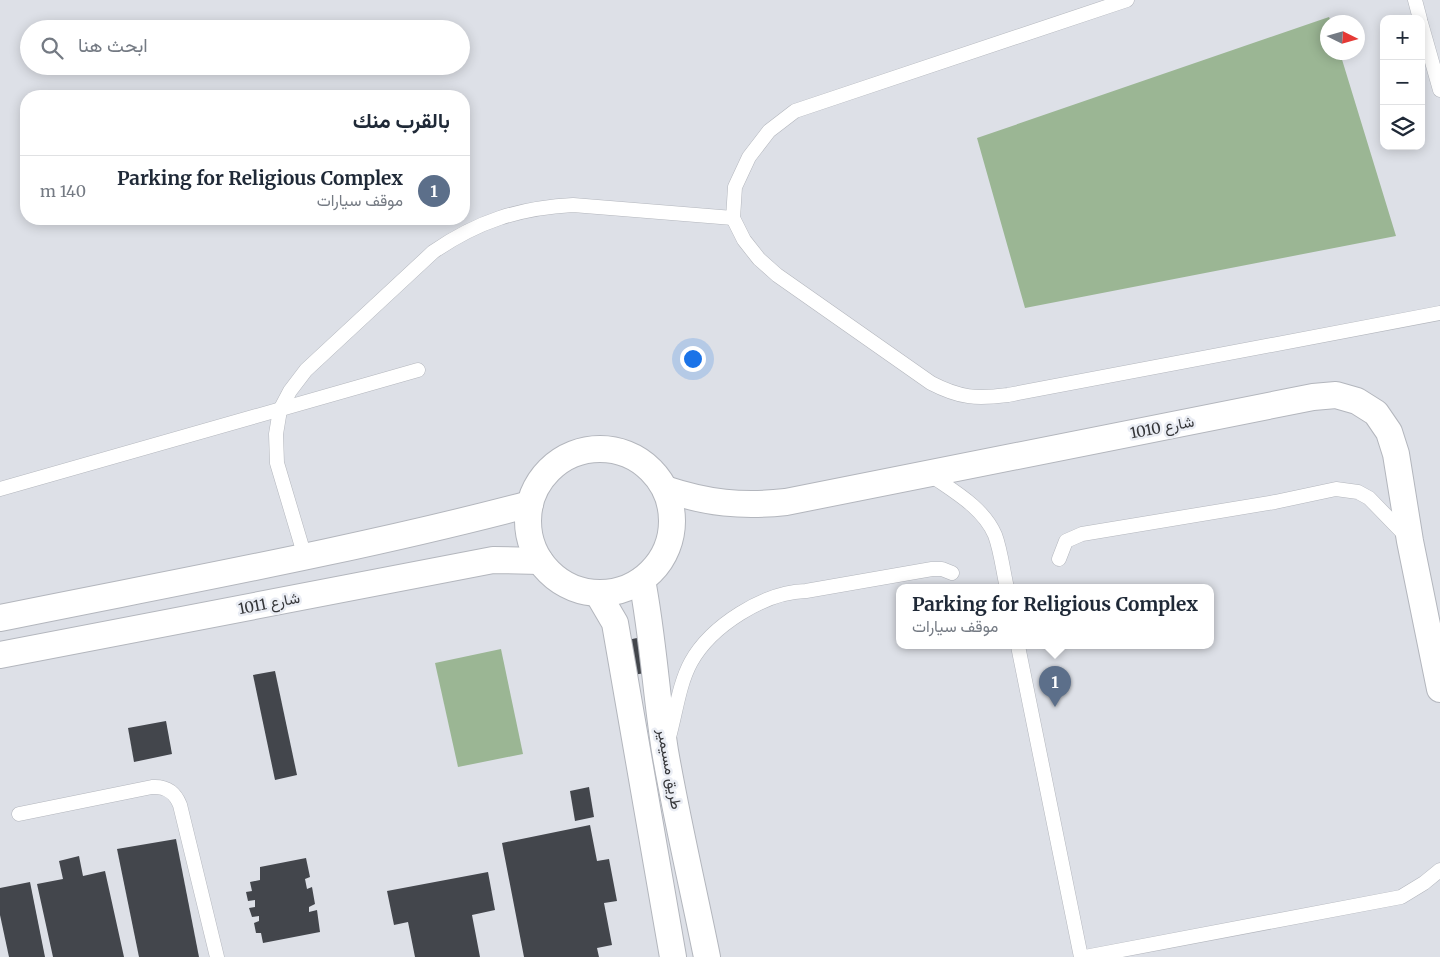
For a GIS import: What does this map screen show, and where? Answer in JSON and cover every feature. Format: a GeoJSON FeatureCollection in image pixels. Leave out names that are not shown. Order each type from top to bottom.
{"type":"FeatureCollection","features":[{"type":"Feature","properties":{"kind":"street","name":"شارع 1010"},"geometry":{"type":"LineString","coordinates":[[665,489],[712,502],[762,505],[786,502],[1313,397],[1336,395],[1357,400],[1376,413],[1390,432],[1396,454],[1410,541],[1440,689]]}},
{"type":"Feature","properties":{"kind":"street"},"geometry":{"type":"LineString","coordinates":[[605,449],[629,455],[650,469],[665,489],[672,513],[670,539],[660,562],[642,580],[622,591],[598,594],[565,584],[540,561],[529,533],[530,504],[540,481],[557,463],[580,452],[605,449]]}},
{"type":"Feature","properties":{"kind":"street"},"geometry":{"type":"LineString","coordinates":[[0,618],[304,557],[477,518],[530,504]]}},
{"type":"Feature","properties":{"kind":"street","name":"شارع 1011"},"geometry":{"type":"LineString","coordinates":[[0,655],[493,560],[540,561]]}},
{"type":"Feature","properties":{"kind":"street","name":"طريق مسيمير"},"geometry":{"type":"LineString","coordinates":[[642,580],[650,619],[665,751],[707,957]]}},
{"type":"Feature","properties":{"kind":"street","name":"طريق مسيمير"},"geometry":{"type":"LineString","coordinates":[[598,594],[615,622],[673,957]]}},
{"type":"Feature","properties":{"kind":"lane"},"geometry":{"type":"LineString","coordinates":[[1127,0],[796,111],[769,131],[749,157],[735,187],[734,218],[744,240],[759,259],[778,275],[931,384],[949,392],[969,397],[1008,395],[1440,313]]}},
{"type":"Feature","properties":{"kind":"lane"},"geometry":{"type":"LineString","coordinates":[[1415,0],[1419,15]]}},
{"type":"Feature","properties":{"kind":"lane"},"geometry":{"type":"LineString","coordinates":[[1425,37],[1440,90]]}},
{"type":"Feature","properties":{"kind":"lane"},"geometry":{"type":"LineString","coordinates":[[304,557],[277,463],[276,434],[280,410],[290,391],[306,370],[433,252],[476,226],[524,210],[548,206],[574,205],[734,218]]}},
{"type":"Feature","properties":{"kind":"lane"},"geometry":{"type":"LineString","coordinates":[[0,489],[418,370]]}},
{"type":"Feature","properties":{"kind":"lane"},"geometry":{"type":"LineString","coordinates":[[929,474],[969,502],[988,522],[995,534],[1006,584]]}},
{"type":"Feature","properties":{"kind":"lane"},"geometry":{"type":"LineString","coordinates":[[1059,559],[1066,541],[1082,534],[1275,502],[1336,489],[1358,492],[1369,498],[1410,541]]}},
{"type":"Feature","properties":{"kind":"lane"},"geometry":{"type":"LineString","coordinates":[[665,751],[690,663],[702,646],[732,618],[764,602],[795,592],[932,569],[942,569],[952,573]]}},
{"type":"Feature","properties":{"kind":"lane"},"geometry":{"type":"LineString","coordinates":[[1019,649],[1081,957]]}},
{"type":"Feature","properties":{"kind":"lane"},"geometry":{"type":"LineString","coordinates":[[19,814],[152,786],[160,786],[173,792],[180,805],[216,957]]}},
{"type":"Feature","properties":{"kind":"lane"},"geometry":{"type":"LineString","coordinates":[[1085,957],[1401,897],[1424,883],[1440,870]]}},
{"type":"Feature","properties":{"kind":"green space"},"geometry":{"type":"Polygon","coordinates":[[[1320,20],[1320,60],[1342,60],[1396,236],[1025,308],[977,138],[1320,20]]]}},
{"type":"Feature","properties":{"kind":"green space"},"geometry":{"type":"Polygon","coordinates":[[[501,649],[523,754],[458,767],[435,663],[501,649]]]}},
{"type":"Feature","properties":{"kind":"building"},"geometry":{"type":"Polygon","coordinates":[[[637,638],[645,673],[615,678],[608,644],[637,638]]]}},
{"type":"Feature","properties":{"kind":"building"},"geometry":{"type":"Polygon","coordinates":[[[275,671],[297,775],[275,780],[253,675],[275,671]]]}},
{"type":"Feature","properties":{"kind":"building"},"geometry":{"type":"Polygon","coordinates":[[[166,721],[172,754],[134,762],[128,728],[166,721]]]}},
{"type":"Feature","properties":{"kind":"building"},"geometry":{"type":"Polygon","coordinates":[[[589,787],[594,817],[575,821],[570,791],[589,787]]]}},
{"type":"Feature","properties":{"kind":"building"},"geometry":{"type":"Polygon","coordinates":[[[590,825],[597,861],[609,859],[617,901],[604,903],[612,945],[597,948],[599,957],[524,957],[502,843],[590,825]]]}},
{"type":"Feature","properties":{"kind":"building"},"geometry":{"type":"Polygon","coordinates":[[[176,839],[199,957],[139,957],[117,849],[176,839]]]}},
{"type":"Feature","properties":{"kind":"building"},"geometry":{"type":"Polygon","coordinates":[[[79,856],[83,876],[105,871],[124,957],[53,957],[37,884],[63,879],[59,861],[79,856]]]}},
{"type":"Feature","properties":{"kind":"building"},"geometry":{"type":"Polygon","coordinates":[[[306,858],[310,877],[305,879],[307,889],[312,887],[315,904],[309,907],[309,912],[317,910],[320,932],[263,943],[261,933],[256,933],[254,923],[259,921],[259,916],[252,917],[249,908],[255,907],[255,900],[248,901],[246,892],[252,891],[250,882],[260,880],[260,867],[306,858]]]}},
{"type":"Feature","properties":{"kind":"building"},"geometry":{"type":"Polygon","coordinates":[[[488,872],[495,910],[472,915],[480,957],[415,957],[408,922],[394,925],[387,891],[488,872]]]}},
{"type":"Feature","properties":{"kind":"building"},"geometry":{"type":"Polygon","coordinates":[[[30,882],[45,957],[9,957],[0,915],[0,888],[30,882]]]}},
{"type":"Feature","properties":{"kind":"place","name":"Parking for Religious Complex"},"geometry":{"type":"Point","coordinates":[1055,707]}}]}
